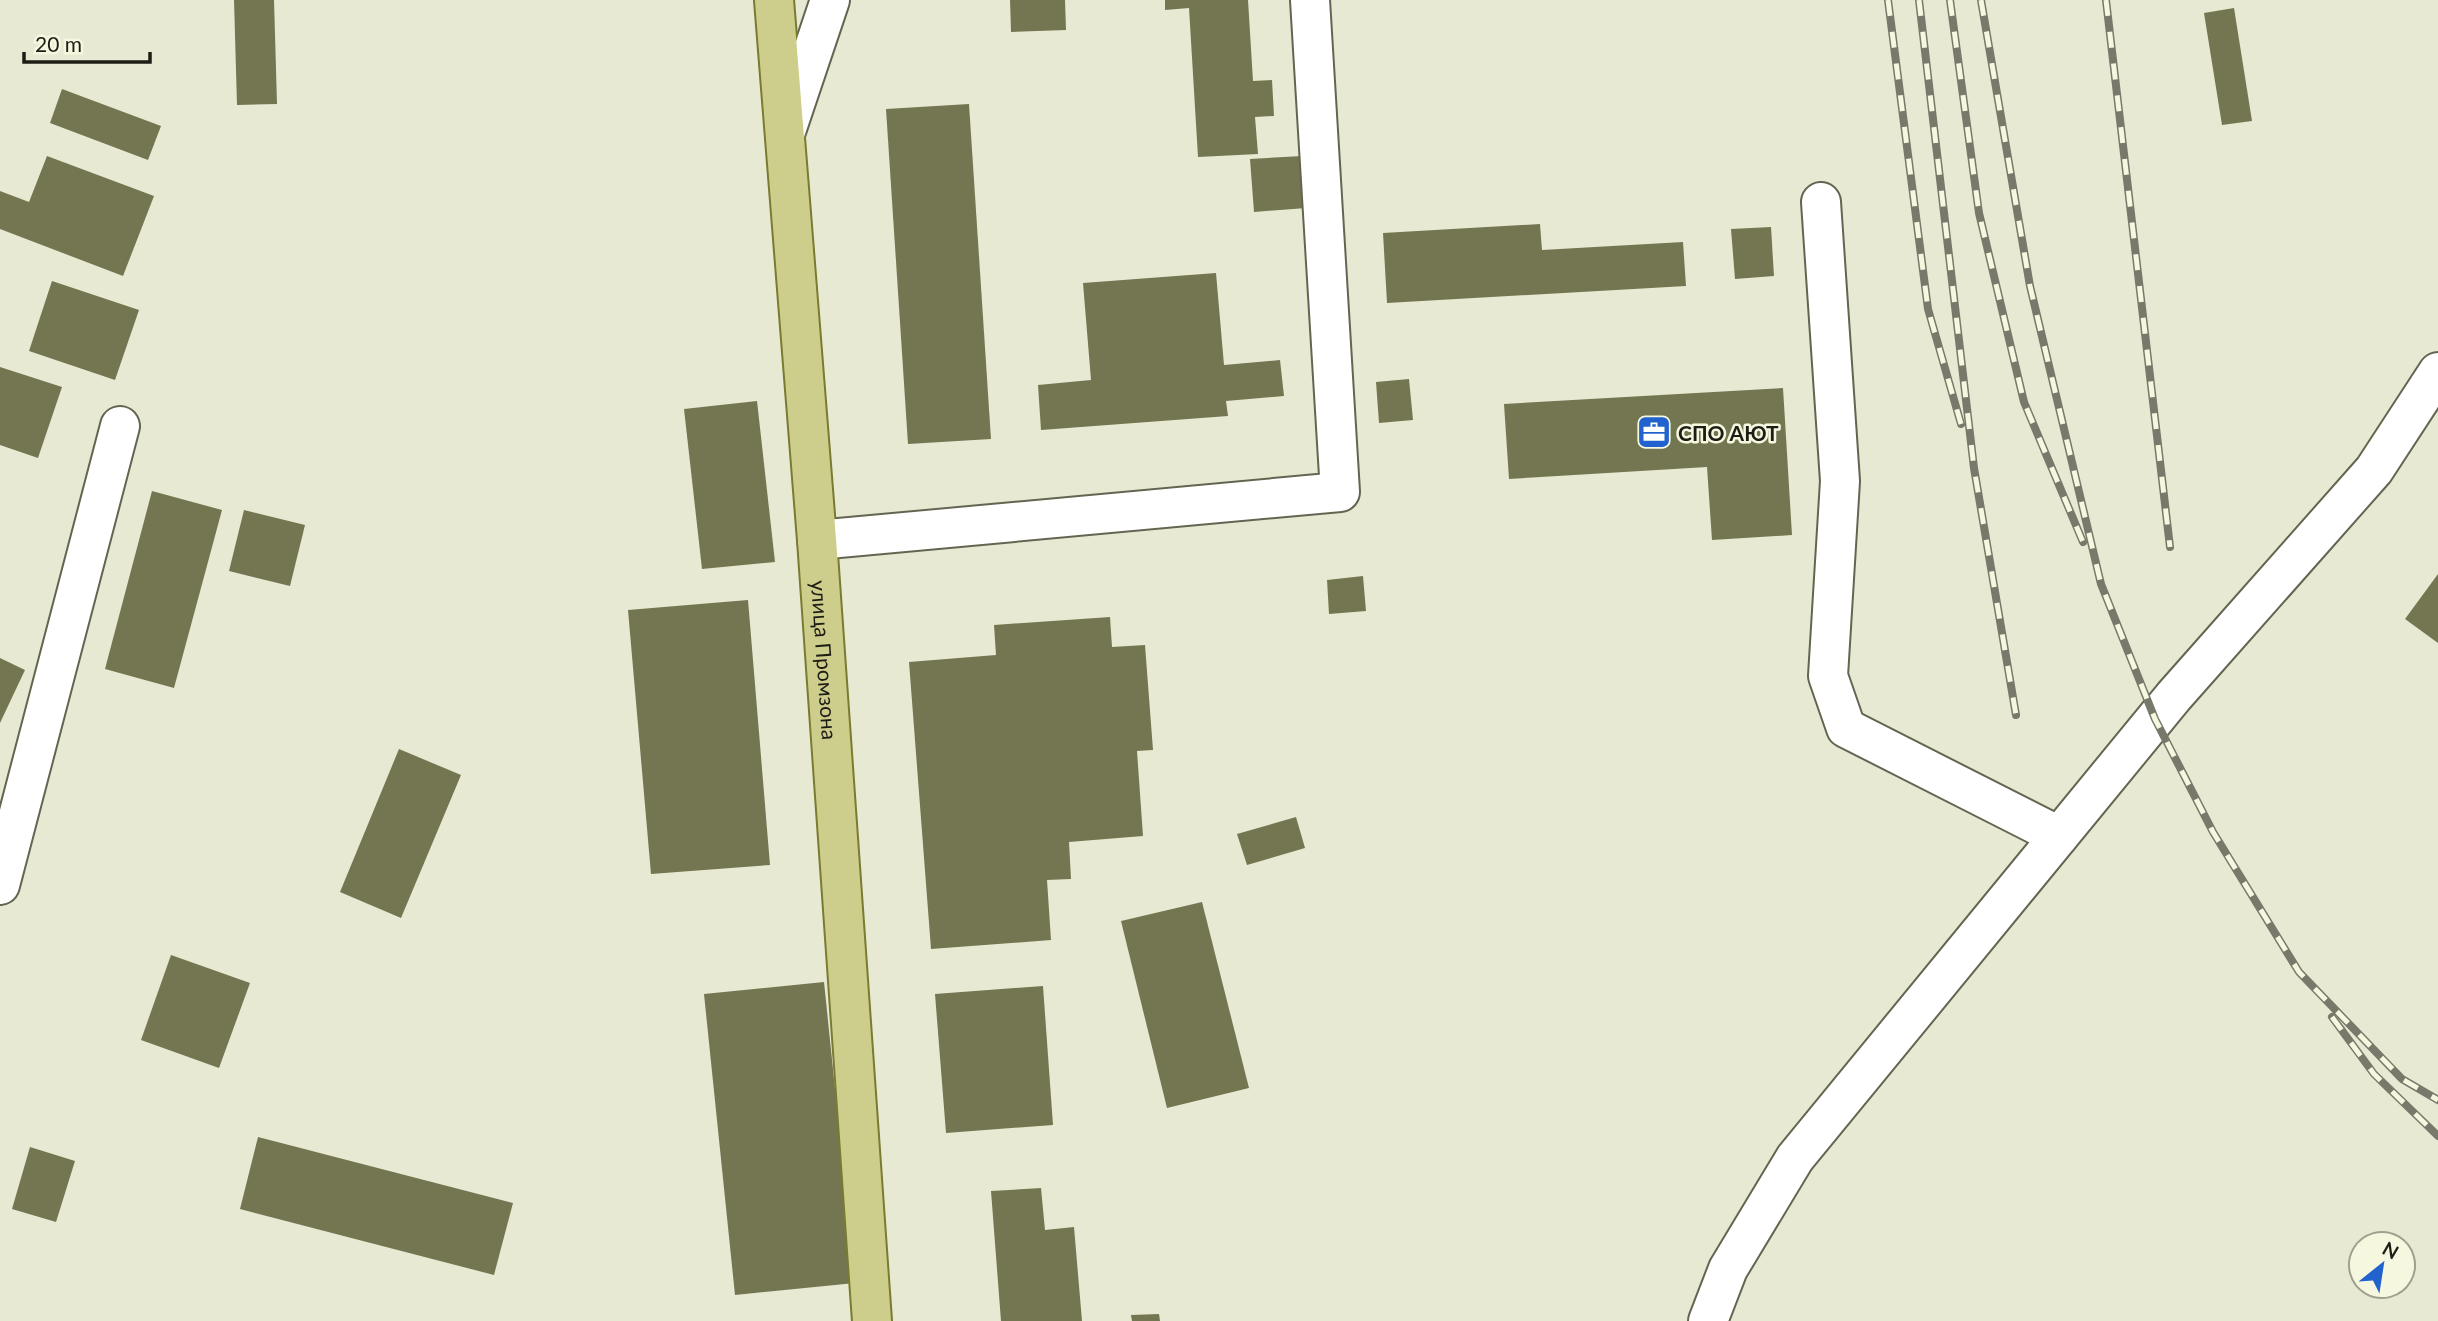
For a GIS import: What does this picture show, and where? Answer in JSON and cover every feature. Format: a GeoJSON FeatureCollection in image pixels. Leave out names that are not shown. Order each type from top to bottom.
{"type":"FeatureCollection","features":[{"type":"Feature","properties":{"kind":"main road","name":"улица Промзона"},"geometry":{"type":"LineString","coordinates":[[774,0],[817,540],[872,1321]]}},
{"type":"Feature","properties":{"kind":"street"},"geometry":{"type":"LineString","coordinates":[[785,134],[830,0]]}},
{"type":"Feature","properties":{"kind":"street"},"geometry":{"type":"LineString","coordinates":[[817,540],[1340,492],[1310,0]]}},
{"type":"Feature","properties":{"kind":"street"},"geometry":{"type":"LineString","coordinates":[[1821,202],[1840,481],[1828,676],[1846,727],[2059,836]]}},
{"type":"Feature","properties":{"kind":"street"},"geometry":{"type":"LineString","coordinates":[[1708,1321],[1728,1269],[1795,1158],[2174,696],[2374,470],[2438,372]]}},
{"type":"Feature","properties":{"kind":"street"},"geometry":{"type":"LineString","coordinates":[[0,885],[120,426]]}},
{"type":"Feature","properties":{"kind":"building"},"geometry":{"type":"Polygon","coordinates":[[[234,0],[274,0],[277,104],[237,105],[234,0]]]}},
{"type":"Feature","properties":{"kind":"building"},"geometry":{"type":"Polygon","coordinates":[[[1010,0],[1065,0],[1066,30],[1011,32],[1010,0]]]}},
{"type":"Feature","properties":{"kind":"building"},"geometry":{"type":"Polygon","coordinates":[[[1165,0],[1248,0],[1253,81],[1272,80],[1274,116],[1255,117],[1258,154],[1198,157],[1189,8],[1165,10],[1165,0]]]}},
{"type":"Feature","properties":{"kind":"building"},"geometry":{"type":"Polygon","coordinates":[[[2234,8],[2252,121],[2222,125],[2204,13],[2234,8]]]}},
{"type":"Feature","properties":{"kind":"building"},"geometry":{"type":"Polygon","coordinates":[[[62,89],[161,126],[148,160],[50,123],[62,89]]]}},
{"type":"Feature","properties":{"kind":"building"},"geometry":{"type":"Polygon","coordinates":[[[969,104],[991,439],[908,444],[886,109],[969,104]]]}},
{"type":"Feature","properties":{"kind":"building"},"geometry":{"type":"Polygon","coordinates":[[[47,156],[154,196],[123,276],[0,229],[0,191],[29,202],[47,156]]]}},
{"type":"Feature","properties":{"kind":"building"},"geometry":{"type":"Polygon","coordinates":[[[1302,156],[1306,208],[1254,212],[1250,159],[1302,156]]]}},
{"type":"Feature","properties":{"kind":"building"},"geometry":{"type":"Polygon","coordinates":[[[1540,224],[1542,250],[1683,242],[1686,286],[1387,303],[1383,233],[1540,224]]]}},
{"type":"Feature","properties":{"kind":"building"},"geometry":{"type":"Polygon","coordinates":[[[1771,227],[1774,276],[1735,279],[1731,229],[1771,227]]]}},
{"type":"Feature","properties":{"kind":"building"},"geometry":{"type":"Polygon","coordinates":[[[1216,273],[1224,365],[1280,360],[1284,396],[1226,401],[1228,416],[1041,430],[1038,385],[1091,380],[1083,283],[1216,273]]]}},
{"type":"Feature","properties":{"kind":"building"},"geometry":{"type":"Polygon","coordinates":[[[52,281],[139,310],[115,380],[29,351],[52,281]]]}},
{"type":"Feature","properties":{"kind":"building"},"geometry":{"type":"Polygon","coordinates":[[[0,367],[62,387],[38,458],[0,445],[0,367]]]}},
{"type":"Feature","properties":{"kind":"building"},"geometry":{"type":"Polygon","coordinates":[[[1409,379],[1413,420],[1379,423],[1376,382],[1409,379]]]}},
{"type":"Feature","properties":{"kind":"building"},"geometry":{"type":"Polygon","coordinates":[[[1783,388],[1792,535],[1712,540],[1707,467],[1509,479],[1504,404],[1783,388]]]}},
{"type":"Feature","properties":{"kind":"building"},"geometry":{"type":"Polygon","coordinates":[[[757,401],[775,562],[702,569],[684,409],[757,401]]]}},
{"type":"Feature","properties":{"kind":"building"},"geometry":{"type":"Polygon","coordinates":[[[152,491],[222,510],[174,688],[105,669],[152,491]]]}},
{"type":"Feature","properties":{"kind":"building"},"geometry":{"type":"Polygon","coordinates":[[[244,510],[305,525],[290,586],[229,571],[244,510]]]}},
{"type":"Feature","properties":{"kind":"building"},"geometry":{"type":"Polygon","coordinates":[[[2438,574],[2438,643],[2405,619],[2438,574]]]}},
{"type":"Feature","properties":{"kind":"building"},"geometry":{"type":"Polygon","coordinates":[[[1363,576],[1366,611],[1329,614],[1327,580],[1363,576]]]}},
{"type":"Feature","properties":{"kind":"building"},"geometry":{"type":"Polygon","coordinates":[[[748,600],[770,865],[651,874],[628,610],[748,600]]]}},
{"type":"Feature","properties":{"kind":"building"},"geometry":{"type":"Polygon","coordinates":[[[1110,617],[1112,647],[1145,645],[1153,750],[1137,751],[1143,836],[1069,842],[1071,879],[1047,880],[1051,940],[931,949],[909,662],[996,655],[994,625],[1110,617]]]}},
{"type":"Feature","properties":{"kind":"building"},"geometry":{"type":"Polygon","coordinates":[[[0,658],[25,670],[0,723],[0,658]]]}},
{"type":"Feature","properties":{"kind":"building"},"geometry":{"type":"Polygon","coordinates":[[[399,749],[461,775],[401,918],[340,892],[399,749]]]}},
{"type":"Feature","properties":{"kind":"building"},"geometry":{"type":"Polygon","coordinates":[[[1296,817],[1305,848],[1247,865],[1237,834],[1296,817]]]}},
{"type":"Feature","properties":{"kind":"building"},"geometry":{"type":"Polygon","coordinates":[[[1202,902],[1249,1088],[1167,1108],[1121,921],[1202,902]]]}},
{"type":"Feature","properties":{"kind":"building"},"geometry":{"type":"Polygon","coordinates":[[[171,955],[250,983],[219,1068],[141,1040],[171,955]]]}},
{"type":"Feature","properties":{"kind":"building"},"geometry":{"type":"Polygon","coordinates":[[[824,982],[855,1283],[735,1295],[704,994],[824,982]]]}},
{"type":"Feature","properties":{"kind":"building"},"geometry":{"type":"Polygon","coordinates":[[[1043,986],[1053,1125],[946,1133],[935,994],[1043,986]]]}},
{"type":"Feature","properties":{"kind":"building"},"geometry":{"type":"Polygon","coordinates":[[[258,1137],[513,1203],[494,1275],[240,1209],[258,1137]]]}},
{"type":"Feature","properties":{"kind":"building"},"geometry":{"type":"Polygon","coordinates":[[[30,1147],[75,1161],[56,1222],[12,1209],[30,1147]]]}},
{"type":"Feature","properties":{"kind":"building"},"geometry":{"type":"Polygon","coordinates":[[[1041,1188],[1045,1230],[1074,1227],[1082,1321],[1001,1321],[991,1191],[1041,1188]]]}},
{"type":"Feature","properties":{"kind":"building"},"geometry":{"type":"Polygon","coordinates":[[[1159,1314],[1160,1321],[1132,1321],[1131,1315],[1159,1314]]]}},
{"type":"Feature","properties":{"kind":"railway"},"geometry":{"type":"LineString","coordinates":[[1888,0],[1928,309],[1961,424]]}},
{"type":"Feature","properties":{"kind":"railway"},"geometry":{"type":"LineString","coordinates":[[1919,0],[1974,468],[2016,715]]}},
{"type":"Feature","properties":{"kind":"railway"},"geometry":{"type":"LineString","coordinates":[[1950,0],[1979,213],[2024,402],[2083,542]]}},
{"type":"Feature","properties":{"kind":"railway"},"geometry":{"type":"LineString","coordinates":[[1981,0],[2030,286],[2101,584],[2155,719],[2213,832],[2299,972],[2402,1079],[2438,1100]]}},
{"type":"Feature","properties":{"kind":"railway"},"geometry":{"type":"LineString","coordinates":[[2106,0],[2170,547]]}},
{"type":"Feature","properties":{"kind":"railway"},"geometry":{"type":"LineString","coordinates":[[2332,1017],[2374,1074],[2438,1136]]}},
{"type":"Feature","properties":{"kind":"place","name":"СПО АЮТ"},"geometry":{"type":"Point","coordinates":[1654,432]}}]}
